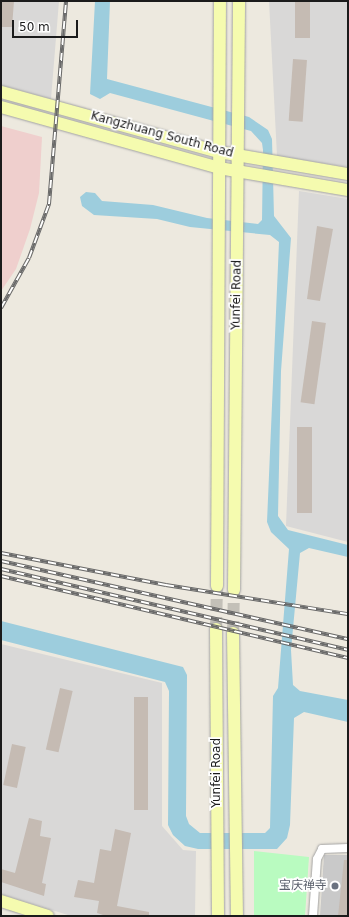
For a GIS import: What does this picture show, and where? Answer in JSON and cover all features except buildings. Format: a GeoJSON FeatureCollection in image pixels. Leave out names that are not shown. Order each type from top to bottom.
{"type":"FeatureCollection","features":[{"type":"Feature","properties":{"kind":"main road","name":"Yunfei Road"},"geometry":{"type":"LineString","coordinates":[[217,586],[220,1]]}},
{"type":"Feature","properties":{"kind":"main road","name":"Yunfei Road"},"geometry":{"type":"LineString","coordinates":[[234,590],[239,1]]}},
{"type":"Feature","properties":{"kind":"main road","name":"Kangzhuang South Road"},"geometry":{"type":"LineString","coordinates":[[1,92],[219,152],[348,174]]}},
{"type":"Feature","properties":{"kind":"main road","name":"Kangzhuang South Road"},"geometry":{"type":"LineString","coordinates":[[1,107],[219,168],[348,190]]}},
{"type":"Feature","properties":{"kind":"main road","name":"Yunfei Road"},"geometry":{"type":"LineString","coordinates":[[216,629],[218,916]]}},
{"type":"Feature","properties":{"kind":"main road","name":"Yunfei Road"},"geometry":{"type":"LineString","coordinates":[[233,632],[237,916]]}},
{"type":"Feature","properties":{"kind":"main road"},"geometry":{"type":"LineString","coordinates":[[1,901],[48,916]]}},
{"type":"Feature","properties":{"kind":"street"},"geometry":{"type":"LineString","coordinates":[[313,916],[317,859],[322,849],[348,848]]}},
{"type":"Feature","properties":{"kind":"shaded area"},"geometry":{"type":"Polygon","coordinates":[[[1,1],[59,1],[51,99],[1,85],[1,1]]]}},
{"type":"Feature","properties":{"kind":"shaded area"},"geometry":{"type":"Polygon","coordinates":[[[269,1],[348,1],[348,167],[277,156],[269,1]]]}},
{"type":"Feature","properties":{"kind":"shaded area"},"geometry":{"type":"Polygon","coordinates":[[[1,126],[42,137],[39,193],[30,229],[16,269],[1,291],[1,126]]]}},
{"type":"Feature","properties":{"kind":"shaded area"},"geometry":{"type":"Polygon","coordinates":[[[299,191],[348,199],[348,542],[286,526],[299,191]]]}},
{"type":"Feature","properties":{"kind":"shaded area"},"geometry":{"type":"Polygon","coordinates":[[[1,644],[162,683],[162,826],[183,850],[196,851],[195,916],[71,916],[1,894],[1,644]]]}},
{"type":"Feature","properties":{"kind":"shaded area","name":"宝庆禅寺"},"geometry":{"type":"Polygon","coordinates":[[[324,855],[348,855],[348,916],[320,916],[324,855]]]}},
{"type":"Feature","properties":{"kind":"green space"},"geometry":{"type":"Polygon","coordinates":[[[254,851],[309,857],[305,916],[254,916],[254,851]]]}},
{"type":"Feature","properties":{"kind":"water"},"geometry":{"type":"Polygon","coordinates":[[[95,1],[110,1],[107,79],[249,117],[268,130],[272,139],[274,216],[291,238],[281,371],[278,516],[288,530],[348,545],[348,557],[309,548],[300,553],[291,650],[293,685],[300,691],[348,700],[348,722],[304,712],[294,718],[290,825],[287,838],[277,849],[198,849],[185,846],[173,835],[168,825],[169,691],[165,682],[1,640],[1,621],[183,667],[187,675],[186,816],[189,824],[200,833],[265,833],[270,828],[273,696],[278,688],[289,549],[271,532],[267,522],[279,242],[270,235],[190,227],[157,219],[94,215],[82,206],[80,197],[86,192],[95,193],[102,201],[153,205],[207,218],[258,224],[262,220],[262,143],[251,131],[110,93],[100,99],[90,94],[95,1]]]}},
{"type":"Feature","properties":{"kind":"tunnel"},"geometry":{"type":"LineString","coordinates":[[216,629],[217,586]]}},
{"type":"Feature","properties":{"kind":"tunnel"},"geometry":{"type":"LineString","coordinates":[[233,633],[234,590]]}},
{"type":"Feature","properties":{"kind":"railway"},"geometry":{"type":"LineString","coordinates":[[1,308],[29,258],[49,204],[66,1]]}},
{"type":"Feature","properties":{"kind":"railway"},"geometry":{"type":"LineString","coordinates":[[1,553],[166,585],[348,614]]}},
{"type":"Feature","properties":{"kind":"railway"},"geometry":{"type":"LineString","coordinates":[[1,561],[348,639]]}},
{"type":"Feature","properties":{"kind":"railway"},"geometry":{"type":"LineString","coordinates":[[1,569],[348,650]]}},
{"type":"Feature","properties":{"kind":"railway"},"geometry":{"type":"LineString","coordinates":[[1,576],[348,658]]}},
{"type":"Feature","properties":{"kind":"place","name":"宝庆禅寺"},"geometry":{"type":"Point","coordinates":[335,886]}}]}
